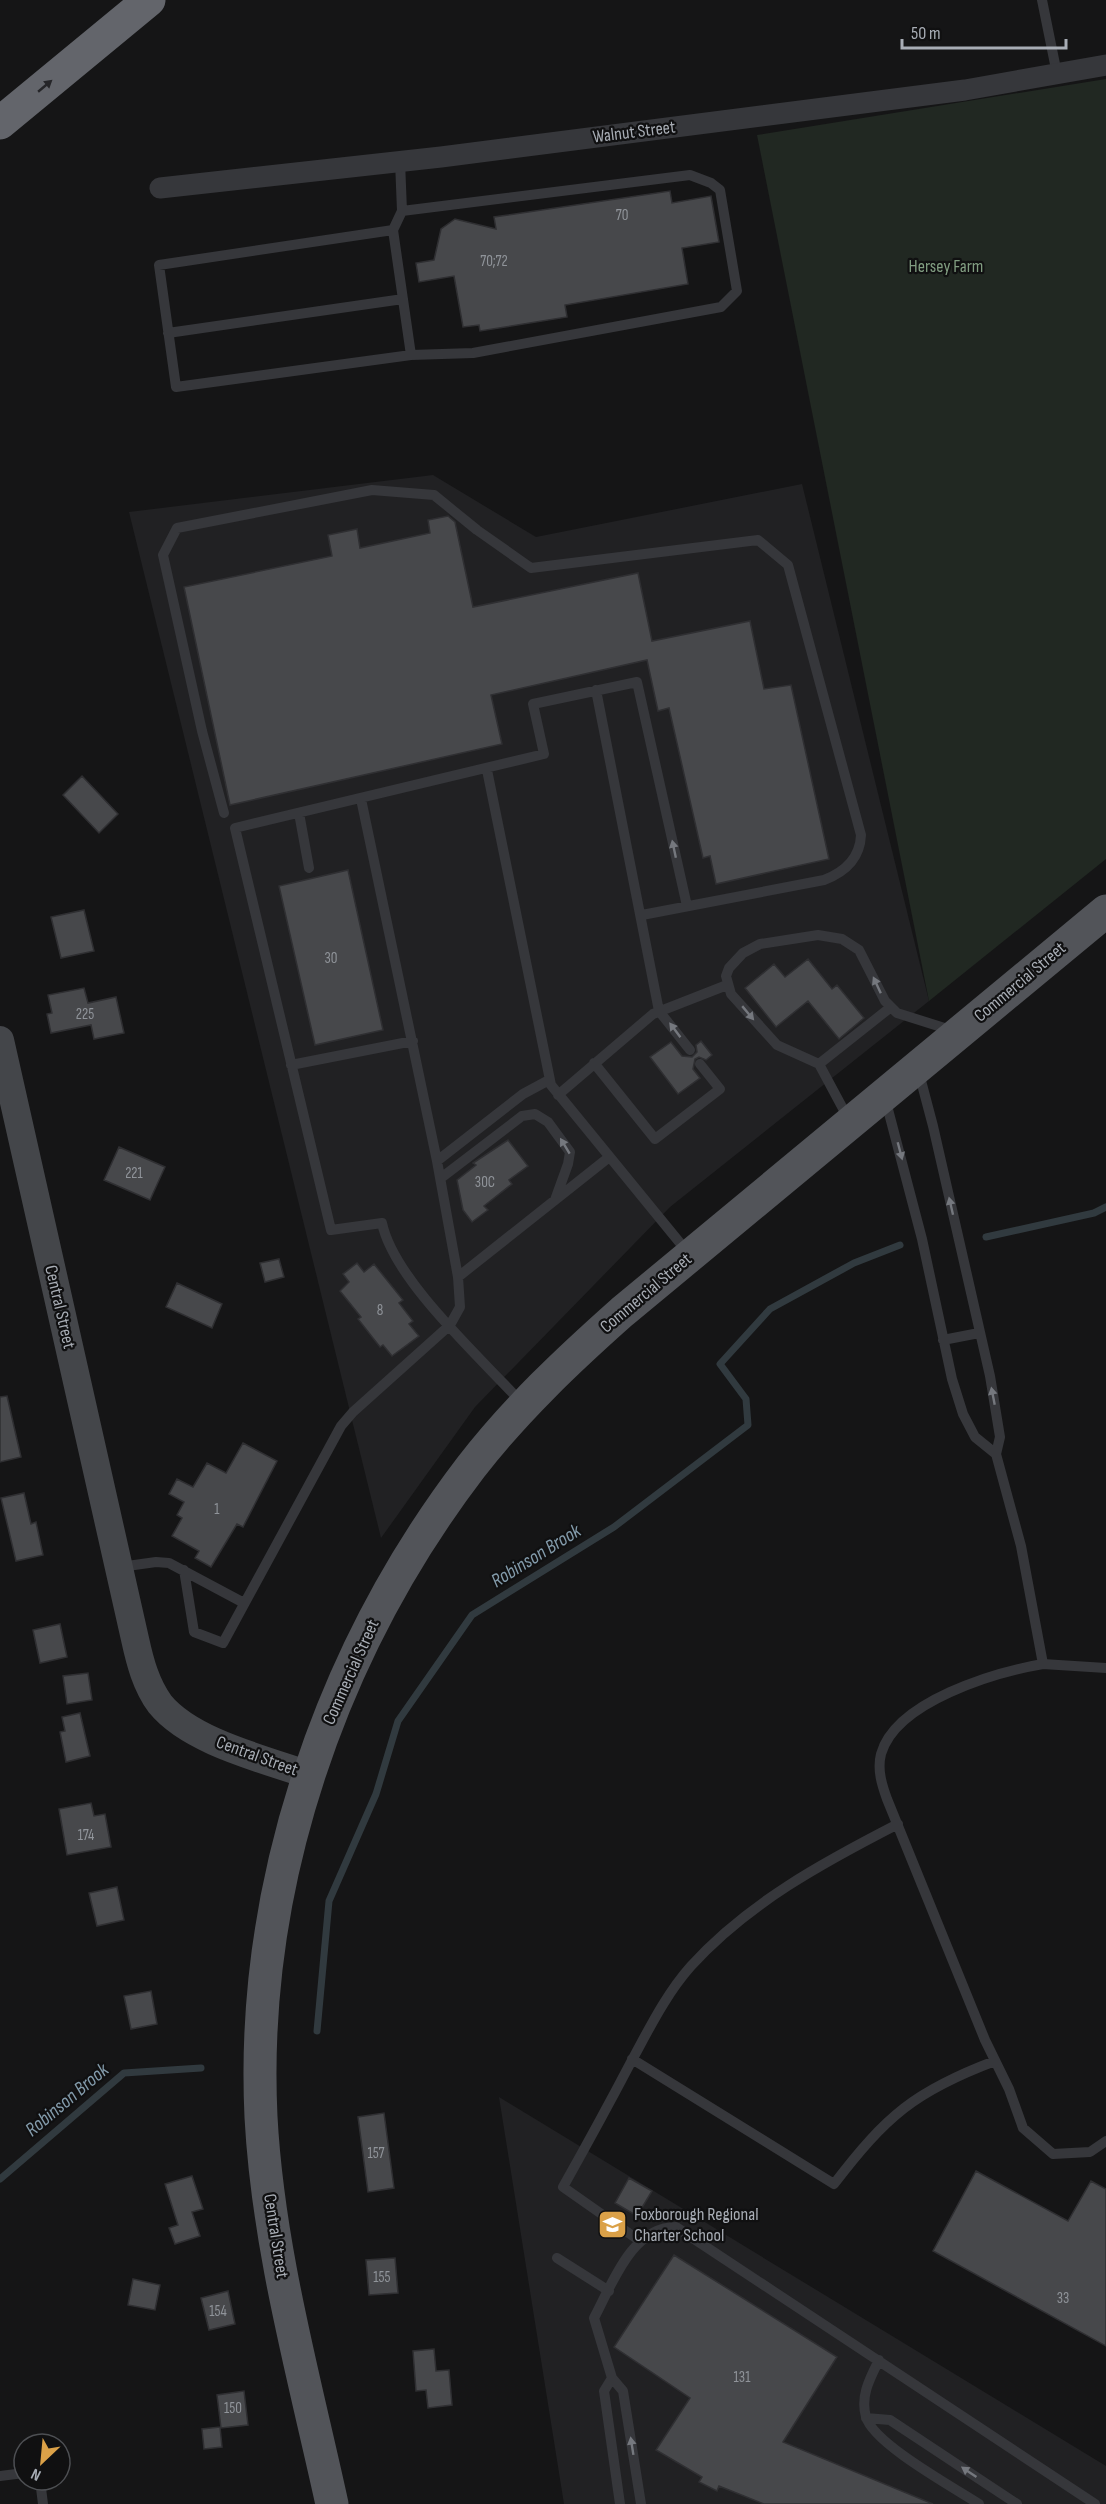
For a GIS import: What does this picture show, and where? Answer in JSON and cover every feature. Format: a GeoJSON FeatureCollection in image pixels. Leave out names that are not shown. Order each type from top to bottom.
{"type":"FeatureCollection","features":[{"type":"Feature","properties":{"kind":"highway"},"geometry":{"type":"LineString","coordinates":[[0,123],[149,0]]}},
{"type":"Feature","properties":{"kind":"main road","name":"Commercial Street"},"geometry":{"type":"LineString","coordinates":[[309,1775],[331,1715],[360,1648],[406,1563],[472,1467],[524,1405],[589,1341],[1106,911]]}},
{"type":"Feature","properties":{"kind":"main road","name":"Central Street"},"geometry":{"type":"LineString","coordinates":[[0,1040],[139,1659],[146,1679],[161,1705],[184,1725],[203,1735],[309,1775],[288,1850],[269,1953],[262,2028],[261,2104],[268,2189],[277,2247],[332,2504]]}},
{"type":"Feature","properties":{"kind":"street","name":"Walnut Street"},"geometry":{"type":"LineString","coordinates":[[160,188],[400,161],[965,90],[1106,65]]}},
{"type":"Feature","properties":{"kind":"lane"},"geometry":{"type":"LineString","coordinates":[[1042,0],[1057,74]]}},
{"type":"Feature","properties":{"kind":"lane"},"geometry":{"type":"LineString","coordinates":[[400,161],[402,211],[393,230],[411,355]]}},
{"type":"Feature","properties":{"kind":"lane"},"geometry":{"type":"LineString","coordinates":[[393,230],[159,265],[176,387],[411,355],[473,353],[721,307],[736,291],[720,190],[711,183],[690,175],[402,211]]}},
{"type":"Feature","properties":{"kind":"lane"},"geometry":{"type":"LineString","coordinates":[[168,333],[403,299]]}},
{"type":"Feature","properties":{"kind":"lane"},"geometry":{"type":"LineString","coordinates":[[224,813],[202,731],[163,555],[177,528],[372,490],[434,495],[477,530],[531,568],[758,540],[788,565],[861,835],[861,844],[844,870],[824,880],[642,915]]}},
{"type":"Feature","properties":{"kind":"lane"},"geometry":{"type":"LineString","coordinates":[[524,1405],[450,1325],[398,1263],[388,1244],[382,1222],[331,1230],[235,828],[487,770],[544,754],[533,704],[637,682],[687,906]]}},
{"type":"Feature","properties":{"kind":"lane"},"geometry":{"type":"LineString","coordinates":[[596,690],[660,1011],[690,1050]]}},
{"type":"Feature","properties":{"kind":"lane"},"geometry":{"type":"LineString","coordinates":[[487,770],[549,1080],[558,1095],[608,1158],[690,1256]]}},
{"type":"Feature","properties":{"kind":"lane"},"geometry":{"type":"LineString","coordinates":[[184,1570],[194,1632],[223,1643],[341,1426],[353,1412],[450,1325],[460,1307],[458,1277],[441,1178],[361,799]]}},
{"type":"Feature","properties":{"kind":"lane"},"geometry":{"type":"LineString","coordinates":[[299,813],[309,868]]}},
{"type":"Feature","properties":{"kind":"lane"},"geometry":{"type":"LineString","coordinates":[[851,1123],[819,1064],[784,1050],[770,1040],[727,985],[729,968],[751,948],[818,935],[834,936],[859,950],[880,993],[891,1007],[913,1020],[960,1032]]}},
{"type":"Feature","properties":{"kind":"lane"},"geometry":{"type":"LineString","coordinates":[[558,1095],[594,1063],[660,1011],[727,985]]}},
{"type":"Feature","properties":{"kind":"lane"},"geometry":{"type":"LineString","coordinates":[[819,1064],[891,1007]]}},
{"type":"Feature","properties":{"kind":"lane"},"geometry":{"type":"LineString","coordinates":[[291,1065],[412,1041]]}},
{"type":"Feature","properties":{"kind":"lane"},"geometry":{"type":"LineString","coordinates":[[594,1063],[655,1139],[720,1089],[700,1064]]}},
{"type":"Feature","properties":{"kind":"lane"},"geometry":{"type":"LineString","coordinates":[[917,1068],[933,1126],[998,1421],[1000,1437],[996,1454],[1021,1546],[1043,1664]]}},
{"type":"Feature","properties":{"kind":"lane"},"geometry":{"type":"LineString","coordinates":[[437,1161],[523,1094],[549,1080]]}},
{"type":"Feature","properties":{"kind":"lane"},"geometry":{"type":"LineString","coordinates":[[884,1095],[922,1239],[943,1340],[963,1414],[981,1444],[996,1454]]}},
{"type":"Feature","properties":{"kind":"lane"},"geometry":{"type":"LineString","coordinates":[[441,1178],[522,1116],[535,1113],[548,1122],[570,1152],[555,1200]]}},
{"type":"Feature","properties":{"kind":"lane"},"geometry":{"type":"LineString","coordinates":[[458,1277],[608,1158]]}},
{"type":"Feature","properties":{"kind":"lane"},"geometry":{"type":"LineString","coordinates":[[943,1340],[979,1333]]}},
{"type":"Feature","properties":{"kind":"lane"},"geometry":{"type":"LineString","coordinates":[[118,1567],[163,1562],[184,1570],[244,1603]]}},
{"type":"Feature","properties":{"kind":"lane"},"geometry":{"type":"LineString","coordinates":[[1106,1668],[1043,1664],[985,1678],[923,1708],[895,1730],[884,1747],[879,1772],[884,1791],[995,2061],[1009,2089],[1023,2128],[1053,2154],[1090,2152],[1106,2141]]}},
{"type":"Feature","properties":{"kind":"lane"},"geometry":{"type":"LineString","coordinates":[[640,2241],[564,2187],[654,2018],[691,1966],[732,1927],[780,1890],[834,1857],[898,1824]]}},
{"type":"Feature","properties":{"kind":"lane"},"geometry":{"type":"LineString","coordinates":[[632,2059],[834,2184],[863,2147],[892,2117],[923,2093],[943,2082],[995,2061]]}},
{"type":"Feature","properties":{"kind":"lane"},"geometry":{"type":"LineString","coordinates":[[641,2504],[623,2391],[612,2378],[594,2318],[633,2248],[662,2227],[676,2227],[1095,2504]]}},
{"type":"Feature","properties":{"kind":"lane"},"geometry":{"type":"LineString","coordinates":[[557,2258],[609,2291]]}},
{"type":"Feature","properties":{"kind":"lane"},"geometry":{"type":"LineString","coordinates":[[879,2360],[866,2386],[866,2418],[883,2440],[979,2504]]}},
{"type":"Feature","properties":{"kind":"lane"},"geometry":{"type":"LineString","coordinates":[[612,2378],[604,2391],[620,2504]]}},
{"type":"Feature","properties":{"kind":"lane"},"geometry":{"type":"LineString","coordinates":[[866,2418],[890,2420],[1017,2504]]}},
{"type":"Feature","properties":{"kind":"shaded area"},"geometry":{"type":"Polygon","coordinates":[[[433,475],[536,537],[802,484],[929,1001],[670,1207],[475,1407],[381,1538],[129,512],[433,475]]]}},
{"type":"Feature","properties":{"kind":"shaded area","name":"Foxborough Regional Charter School"},"geometry":{"type":"Polygon","coordinates":[[[499,2097],[1106,2466],[1106,2504],[564,2504],[499,2097]]]}},
{"type":"Feature","properties":{"kind":"green space","name":"Hersey Farm"},"geometry":{"type":"Polygon","coordinates":[[[1106,79],[1106,859],[929,1001],[757,135],[1106,79]]]}},
{"type":"Feature","properties":{"kind":"building"},"geometry":{"type":"Polygon","coordinates":[[[670,191],[672,203],[711,196],[719,242],[682,248],[688,284],[565,305],[567,317],[480,331],[479,325],[463,327],[454,276],[419,282],[416,263],[434,260],[441,229],[455,219],[496,229],[494,217],[670,191]]]}},
{"type":"Feature","properties":{"kind":"building"},"geometry":{"type":"Polygon","coordinates":[[[448,516],[455,522],[473,607],[638,573],[652,641],[750,621],[764,689],[791,685],[829,859],[716,884],[710,856],[703,858],[669,708],[658,711],[647,660],[491,695],[502,744],[230,805],[184,587],[332,556],[328,535],[357,529],[360,548],[430,533],[428,520],[448,516]]]}},
{"type":"Feature","properties":{"kind":"building"},"geometry":{"type":"Polygon","coordinates":[[[82,776],[118,814],[99,833],[63,795],[82,776]]]}},
{"type":"Feature","properties":{"kind":"building"},"geometry":{"type":"Polygon","coordinates":[[[348,870],[383,1030],[315,1045],[279,886],[348,870]]]}},
{"type":"Feature","properties":{"kind":"building"},"geometry":{"type":"Polygon","coordinates":[[[84,910],[94,951],[61,958],[51,917],[84,910]]]}},
{"type":"Feature","properties":{"kind":"building"},"geometry":{"type":"Polygon","coordinates":[[[808,959],[832,989],[837,985],[864,1018],[839,1039],[808,1001],[776,1027],[745,988],[774,964],[785,977],[808,959]]]}},
{"type":"Feature","properties":{"kind":"building"},"geometry":{"type":"Polygon","coordinates":[[[84,988],[88,1003],[116,997],[124,1033],[94,1039],[91,1025],[51,1033],[47,1014],[52,1013],[48,995],[84,988]]]}},
{"type":"Feature","properties":{"kind":"building"},"geometry":{"type":"Polygon","coordinates":[[[701,1041],[712,1055],[706,1060],[699,1057],[695,1059],[693,1069],[700,1078],[678,1094],[650,1057],[671,1042],[682,1056],[692,1057],[697,1052],[696,1045],[701,1041]]]}},
{"type":"Feature","properties":{"kind":"building"},"geometry":{"type":"Polygon","coordinates":[[[508,1140],[528,1166],[509,1180],[512,1184],[484,1206],[488,1210],[472,1222],[463,1210],[457,1180],[476,1165],[473,1163],[508,1140]]]}},
{"type":"Feature","properties":{"kind":"building"},"geometry":{"type":"Polygon","coordinates":[[[119,1147],[165,1167],[150,1200],[104,1180],[119,1147]]]}},
{"type":"Feature","properties":{"kind":"building"},"geometry":{"type":"Polygon","coordinates":[[[279,1259],[284,1277],[265,1282],[260,1263],[279,1259]]]}},
{"type":"Feature","properties":{"kind":"building"},"geometry":{"type":"Polygon","coordinates":[[[357,1263],[364,1272],[374,1264],[403,1300],[399,1303],[413,1321],[409,1324],[419,1336],[392,1356],[383,1345],[380,1347],[358,1319],[361,1317],[340,1291],[349,1282],[343,1274],[357,1263]]]}},
{"type":"Feature","properties":{"kind":"building"},"geometry":{"type":"Polygon","coordinates":[[[177,1283],[222,1304],[212,1328],[166,1307],[177,1283]]]}},
{"type":"Feature","properties":{"kind":"building"},"geometry":{"type":"Polygon","coordinates":[[[7,1396],[21,1457],[0,1462],[0,1397],[7,1396]]]}},
{"type":"Feature","properties":{"kind":"building"},"geometry":{"type":"Polygon","coordinates":[[[243,1443],[277,1461],[243,1527],[237,1524],[211,1567],[195,1558],[199,1551],[172,1536],[182,1518],[177,1515],[184,1502],[169,1494],[177,1479],[193,1487],[207,1463],[226,1473],[243,1443]]]}},
{"type":"Feature","properties":{"kind":"building"},"geometry":{"type":"Polygon","coordinates":[[[24,1493],[31,1524],[36,1522],[43,1555],[16,1561],[1,1498],[24,1493]]]}},
{"type":"Feature","properties":{"kind":"building"},"geometry":{"type":"Polygon","coordinates":[[[60,1624],[67,1657],[40,1663],[33,1630],[60,1624]]]}},
{"type":"Feature","properties":{"kind":"building"},"geometry":{"type":"Polygon","coordinates":[[[88,1673],[92,1700],[67,1704],[63,1676],[88,1673]]]}},
{"type":"Feature","properties":{"kind":"building"},"geometry":{"type":"Polygon","coordinates":[[[80,1713],[90,1756],[66,1762],[60,1732],[65,1731],[62,1717],[80,1713]]]}},
{"type":"Feature","properties":{"kind":"building"},"geometry":{"type":"Polygon","coordinates":[[[91,1803],[94,1816],[105,1814],[111,1847],[67,1855],[59,1809],[91,1803]]]}},
{"type":"Feature","properties":{"kind":"building"},"geometry":{"type":"Polygon","coordinates":[[[117,1887],[124,1920],[97,1926],[89,1893],[117,1887]]]}},
{"type":"Feature","properties":{"kind":"building"},"geometry":{"type":"Polygon","coordinates":[[[151,1991],[157,2024],[131,2029],[124,1996],[151,1991]]]}},
{"type":"Feature","properties":{"kind":"building"},"geometry":{"type":"Polygon","coordinates":[[[384,2113],[394,2188],[368,2192],[358,2117],[384,2113]]]}},
{"type":"Feature","properties":{"kind":"building"},"geometry":{"type":"Polygon","coordinates":[[[976,2171],[1068,2221],[1091,2181],[1106,2189],[1106,2346],[933,2251],[976,2171]]]}},
{"type":"Feature","properties":{"kind":"building"},"geometry":{"type":"Polygon","coordinates":[[[192,2176],[203,2209],[192,2212],[200,2236],[175,2244],[169,2228],[178,2225],[165,2184],[192,2176]]]}},
{"type":"Feature","properties":{"kind":"building"},"geometry":{"type":"Polygon","coordinates":[[[629,2178],[652,2191],[637,2216],[615,2203],[629,2178]]]}},
{"type":"Feature","properties":{"kind":"building"},"geometry":{"type":"Polygon","coordinates":[[[674,2255],[837,2357],[783,2442],[933,2504],[764,2504],[719,2486],[717,2491],[699,2482],[702,2477],[656,2450],[690,2398],[614,2347],[674,2255]]]}},
{"type":"Feature","properties":{"kind":"building"},"geometry":{"type":"Polygon","coordinates":[[[395,2258],[398,2293],[369,2295],[366,2260],[395,2258]]]}},
{"type":"Feature","properties":{"kind":"building"},"geometry":{"type":"Polygon","coordinates":[[[133,2279],[160,2285],[155,2310],[128,2305],[133,2279]]]}},
{"type":"Feature","properties":{"kind":"building"},"geometry":{"type":"Polygon","coordinates":[[[228,2291],[235,2324],[209,2330],[201,2298],[228,2291]]]}},
{"type":"Feature","properties":{"kind":"building"},"geometry":{"type":"Polygon","coordinates":[[[434,2349],[436,2371],[449,2370],[452,2405],[428,2408],[426,2390],[416,2391],[413,2351],[434,2349]]]}},
{"type":"Feature","properties":{"kind":"building"},"geometry":{"type":"Polygon","coordinates":[[[244,2391],[248,2425],[221,2428],[217,2395],[244,2391]]]}},
{"type":"Feature","properties":{"kind":"building"},"geometry":{"type":"Polygon","coordinates":[[[220,2427],[222,2447],[204,2449],[202,2429],[220,2427]]]}},
{"type":"Feature","properties":{"kind":"waterway","name":"Robinson Brook"},"geometry":{"type":"LineString","coordinates":[[986,1237],[1094,1213],[1106,1207]]}},
{"type":"Feature","properties":{"kind":"waterway","name":"Robinson Brook"},"geometry":{"type":"LineString","coordinates":[[317,2031],[329,1901],[376,1794],[398,1721],[472,1615],[614,1527],[748,1425],[746,1399],[720,1364],[770,1309],[854,1263],[900,1245]]}},
{"type":"Feature","properties":{"kind":"waterway","name":"Robinson Brook"},"geometry":{"type":"LineString","coordinates":[[0,2179],[124,2073],[201,2068]]}},
{"type":"Feature","properties":{"kind":"place","name":"Foxborough Regional Charter School"},"geometry":{"type":"Point","coordinates":[613,2224]}}]}
